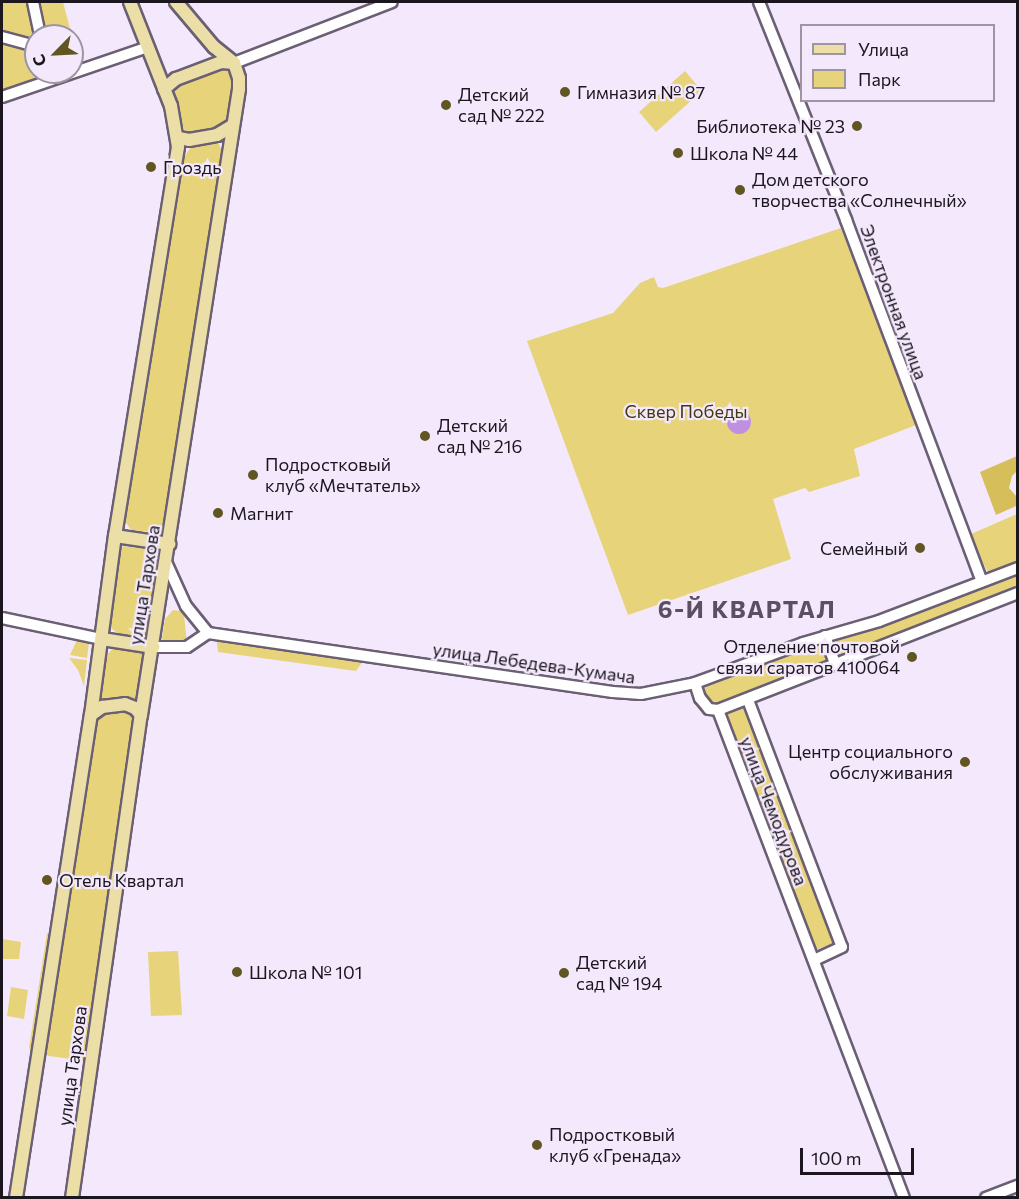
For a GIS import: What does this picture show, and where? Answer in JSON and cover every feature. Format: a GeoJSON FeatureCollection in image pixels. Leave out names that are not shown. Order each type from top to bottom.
{"type":"FeatureCollection","features":[{"type":"Feature","properties":{"kind":"main road","name":"улица Тархова"},"geometry":{"type":"LineString","coordinates":[[16,1197],[91,715],[115,536],[178,138],[164,88],[130,2]]}},
{"type":"Feature","properties":{"kind":"main road"},"geometry":{"type":"LineString","coordinates":[[177,2],[214,46],[234,63]]}},
{"type":"Feature","properties":{"kind":"main road"},"geometry":{"type":"LineString","coordinates":[[164,88],[176,79],[221,62],[234,63]]}},
{"type":"Feature","properties":{"kind":"main road","name":"улица Тархова"},"geometry":{"type":"LineString","coordinates":[[72,1197],[141,715],[240,78],[234,63]]}},
{"type":"Feature","properties":{"kind":"main road"},"geometry":{"type":"LineString","coordinates":[[178,138],[189,140],[217,135],[232,126]]}},
{"type":"Feature","properties":{"kind":"main road"},"geometry":{"type":"LineString","coordinates":[[115,536],[169,544]]}},
{"type":"Feature","properties":{"kind":"main road"},"geometry":{"type":"LineString","coordinates":[[102,639],[153,647]]}},
{"type":"Feature","properties":{"kind":"main road"},"geometry":{"type":"LineString","coordinates":[[91,715],[102,707],[125,704],[132,705],[141,715]]}},
{"type":"Feature","properties":{"kind":"street"},"geometry":{"type":"LineString","coordinates":[[33,2],[38,24]]}},
{"type":"Feature","properties":{"kind":"street"},"geometry":{"type":"LineString","coordinates":[[234,63],[392,2]]}},
{"type":"Feature","properties":{"kind":"street","name":"Электронная улица"},"geometry":{"type":"LineString","coordinates":[[759,2],[846,220],[982,581]]}},
{"type":"Feature","properties":{"kind":"street"},"geometry":{"type":"LineString","coordinates":[[2,36],[24,42]]}},
{"type":"Feature","properties":{"kind":"street"},"geometry":{"type":"LineString","coordinates":[[84,68],[148,47]]}},
{"type":"Feature","properties":{"kind":"street"},"geometry":{"type":"LineString","coordinates":[[2,97],[38,84]]}},
{"type":"Feature","properties":{"kind":"street"},"geometry":{"type":"LineString","coordinates":[[153,647],[187,647],[208,633],[186,606],[166,562]]}},
{"type":"Feature","properties":{"kind":"street","name":"улица Лебедева-Кумача"},"geometry":{"type":"LineString","coordinates":[[208,633],[613,692],[641,694],[695,683],[825,636],[879,621],[1017,568]]}},
{"type":"Feature","properties":{"kind":"street"},"geometry":{"type":"LineString","coordinates":[[718,710],[1017,593]]}},
{"type":"Feature","properties":{"kind":"street"},"geometry":{"type":"LineString","coordinates":[[2,618],[102,639]]}},
{"type":"Feature","properties":{"kind":"street"},"geometry":{"type":"LineString","coordinates":[[825,636],[835,663]]}},
{"type":"Feature","properties":{"kind":"street","name":"улица Чемодурова"},"geometry":{"type":"LineString","coordinates":[[695,683],[700,698],[709,709],[718,710],[904,1197]]}},
{"type":"Feature","properties":{"kind":"street","name":"улица Чемодурова"},"geometry":{"type":"LineString","coordinates":[[748,700],[842,947],[814,960]]}},
{"type":"Feature","properties":{"kind":"street"},"geometry":{"type":"LineString","coordinates":[[986,1197],[1017,1186]]}},
{"type":"Feature","properties":{"kind":"green space"},"geometry":{"type":"Polygon","coordinates":[[[2,2],[63,2],[69,24],[24,24],[24,83],[2,90],[2,2]]]}},
{"type":"Feature","properties":{"kind":"green space"},"geometry":{"type":"Polygon","coordinates":[[[226,69],[233,72],[235,76],[230,117],[220,127],[195,135],[185,131],[172,101],[175,92],[182,85],[226,69]]]}},
{"type":"Feature","properties":{"kind":"green space"},"geometry":{"type":"Polygon","coordinates":[[[685,71],[702,91],[656,132],[639,112],[685,71]]]}},
{"type":"Feature","properties":{"kind":"green space"},"geometry":{"type":"Polygon","coordinates":[[[213,142],[219,144],[222,152],[170,522],[162,533],[131,530],[125,521],[183,159],[190,148],[213,142]]]}},
{"type":"Feature","properties":{"kind":"green space","name":"Сквер Победы"},"geometry":{"type":"Polygon","coordinates":[[[841,228],[916,425],[854,449],[860,476],[809,492],[805,488],[773,499],[791,559],[628,615],[527,341],[613,313],[640,283],[654,277],[658,287],[663,288],[841,228]]]}},
{"type":"Feature","properties":{"kind":"green space"},"geometry":{"type":"Polygon","coordinates":[[[1017,514],[1017,564],[993,573],[988,572],[971,541],[971,534],[1017,514]]]}},
{"type":"Feature","properties":{"kind":"green space"},"geometry":{"type":"Polygon","coordinates":[[[124,546],[155,550],[161,554],[148,631],[143,638],[118,634],[109,626],[119,550],[124,546]]]}},
{"type":"Feature","properties":{"kind":"green space"},"geometry":{"type":"Polygon","coordinates":[[[1017,573],[1017,590],[844,656],[836,653],[834,647],[838,637],[1017,573]]]}},
{"type":"Feature","properties":{"kind":"green space"},"geometry":{"type":"Polygon","coordinates":[[[173,610],[181,611],[184,615],[187,643],[165,642],[162,639],[165,619],[173,610]]]}},
{"type":"Feature","properties":{"kind":"green space"},"geometry":{"type":"Polygon","coordinates":[[[77,640],[86,640],[89,643],[87,658],[70,655],[77,640]]]}},
{"type":"Feature","properties":{"kind":"green space"},"geometry":{"type":"Polygon","coordinates":[[[220,640],[363,661],[356,671],[218,652],[217,642],[220,640]]]}},
{"type":"Feature","properties":{"kind":"green space"},"geometry":{"type":"Polygon","coordinates":[[[818,643],[826,648],[827,662],[717,707],[709,705],[703,692],[708,683],[818,643]]]}},
{"type":"Feature","properties":{"kind":"green space"},"geometry":{"type":"Polygon","coordinates":[[[115,645],[144,653],[140,696],[133,701],[101,704],[106,657],[115,645]]]}},
{"type":"Feature","properties":{"kind":"green space"},"geometry":{"type":"Polygon","coordinates":[[[69,658],[87,660],[84,686],[78,670],[69,658]]]}},
{"type":"Feature","properties":{"kind":"green space"},"geometry":{"type":"Polygon","coordinates":[[[122,706],[133,713],[135,719],[85,1061],[49,1056],[45,1054],[97,716],[99,712],[122,706]]]}},
{"type":"Feature","properties":{"kind":"green space"},"geometry":{"type":"Polygon","coordinates":[[[747,707],[837,942],[815,950],[725,715],[747,707]]]}},
{"type":"Feature","properties":{"kind":"green space"},"geometry":{"type":"Polygon","coordinates":[[[47,933],[51,936],[34,1052],[29,1048],[47,933]]]}},
{"type":"Feature","properties":{"kind":"green space"},"geometry":{"type":"Polygon","coordinates":[[[2,939],[21,942],[19,959],[2,959],[2,939]]]}},
{"type":"Feature","properties":{"kind":"green space"},"geometry":{"type":"Polygon","coordinates":[[[178,951],[182,1015],[151,1016],[148,952],[178,951]]]}},
{"type":"Feature","properties":{"kind":"green space"},"geometry":{"type":"Polygon","coordinates":[[[11,987],[28,990],[24,1019],[7,1016],[11,987]]]}},
{"type":"Feature","properties":{"kind":"shaded area"},"geometry":{"type":"Polygon","coordinates":[[[739,410],[747,414],[751,422],[747,430],[739,434],[731,430],[727,422],[731,414],[739,410]]]}},
{"type":"Feature","properties":{"kind":"shaded area"},"geometry":{"type":"Polygon","coordinates":[[[1017,456],[1017,471],[1012,476],[1009,488],[1017,497],[1016,506],[996,515],[980,472],[1017,456]]]}},
{"type":"Feature","properties":{"kind":"place","name":"Гимназия № 87"},"geometry":{"type":"Point","coordinates":[565,92]}},
{"type":"Feature","properties":{"kind":"place","name":"Детский сад № 222"},"geometry":{"type":"Point","coordinates":[446,105]}},
{"type":"Feature","properties":{"kind":"place","name":"Библиотека № 23"},"geometry":{"type":"Point","coordinates":[857,126]}},
{"type":"Feature","properties":{"kind":"place","name":"Школа № 44"},"geometry":{"type":"Point","coordinates":[678,153]}},
{"type":"Feature","properties":{"kind":"place","name":"Гроздь"},"geometry":{"type":"Point","coordinates":[151,167]}},
{"type":"Feature","properties":{"kind":"place","name":"Дом детского творчества «Солнечный»"},"geometry":{"type":"Point","coordinates":[740,190]}},
{"type":"Feature","properties":{"kind":"place","name":"Детский сад № 216"},"geometry":{"type":"Point","coordinates":[425,436]}},
{"type":"Feature","properties":{"kind":"place","name":"Подростковый клуб «Мечтатель»"},"geometry":{"type":"Point","coordinates":[253,475]}},
{"type":"Feature","properties":{"kind":"place","name":"Магнит"},"geometry":{"type":"Point","coordinates":[218,513]}},
{"type":"Feature","properties":{"kind":"place","name":"Семейный"},"geometry":{"type":"Point","coordinates":[920,548]}},
{"type":"Feature","properties":{"kind":"place","name":"Отделение почтовой связи саратов 410064"},"geometry":{"type":"Point","coordinates":[912,657]}},
{"type":"Feature","properties":{"kind":"place","name":"Центр социального обслуживания"},"geometry":{"type":"Point","coordinates":[965,762]}},
{"type":"Feature","properties":{"kind":"place","name":"Отель Квартал"},"geometry":{"type":"Point","coordinates":[47,880]}},
{"type":"Feature","properties":{"kind":"place","name":"Школа № 101"},"geometry":{"type":"Point","coordinates":[237,972]}},
{"type":"Feature","properties":{"kind":"place","name":"Детский сад № 194"},"geometry":{"type":"Point","coordinates":[564,973]}},
{"type":"Feature","properties":{"kind":"place","name":"Подростковый клуб «Гренада»"},"geometry":{"type":"Point","coordinates":[537,1145]}},
{"type":"Feature","properties":{"kind":"district","name":"6-Й КВАРТАЛ"},"geometry":{"type":"Point","coordinates":[747,609]}}]}
